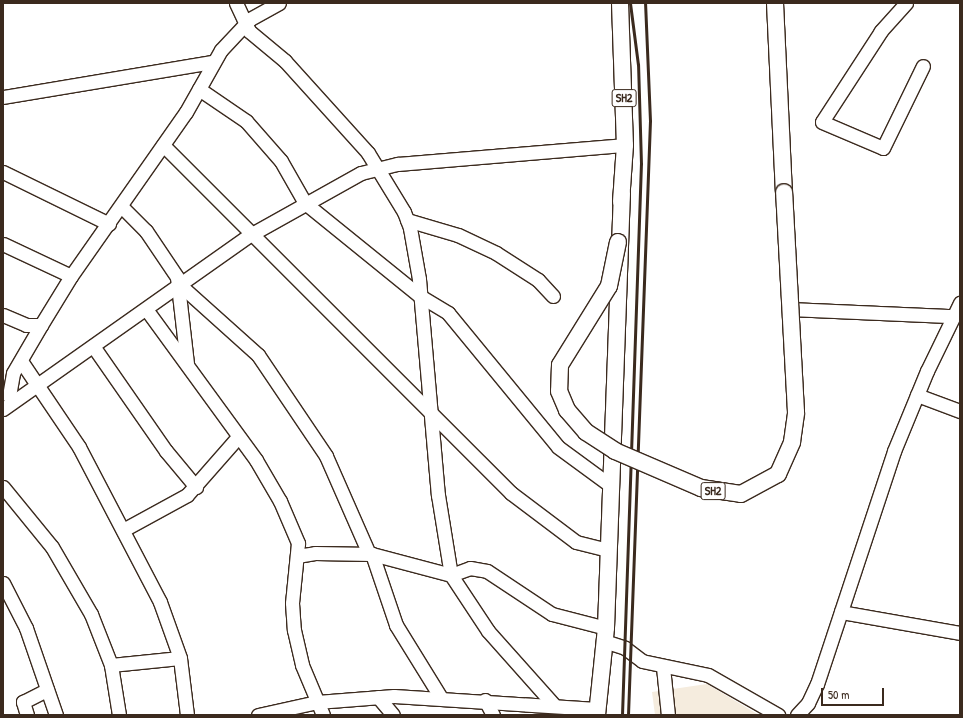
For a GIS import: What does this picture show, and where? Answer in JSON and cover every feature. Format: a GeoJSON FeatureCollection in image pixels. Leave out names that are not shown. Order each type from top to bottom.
{"type":"FeatureCollection","features":[{"type":"Feature","properties":{"kind":"main road","name":"SH2"},"geometry":{"type":"LineString","coordinates":[[620,3],[624,145],[618,242],[609,286],[597,308],[569,347],[557,378],[567,410],[576,423],[615,450],[701,488],[741,494],[778,474],[792,442],[796,412],[774,3]]}},
{"type":"Feature","properties":{"kind":"main road"},"geometry":{"type":"LineString","coordinates":[[588,711],[605,634],[620,309],[622,193]]}},
{"type":"Feature","properties":{"kind":"main road"},"geometry":{"type":"LineString","coordinates":[[597,308],[620,309]]}},
{"type":"Feature","properties":{"kind":"street"},"geometry":{"type":"LineString","coordinates":[[236,3],[245,24],[284,61],[378,168],[407,220],[420,296],[438,494],[451,575],[488,631],[553,704]]}},
{"type":"Feature","properties":{"kind":"street"},"geometry":{"type":"LineString","coordinates":[[3,409],[9,395],[9,384],[21,360],[71,276],[122,207],[199,89],[213,62],[245,24],[279,3]]}},
{"type":"Feature","properties":{"kind":"street"},"geometry":{"type":"LineString","coordinates":[[906,3],[881,30],[822,122],[883,148],[923,66]]}},
{"type":"Feature","properties":{"kind":"street"},"geometry":{"type":"LineString","coordinates":[[3,97],[213,62]]}},
{"type":"Feature","properties":{"kind":"street"},"geometry":{"type":"LineString","coordinates":[[199,89],[246,121],[281,161],[305,203],[420,296],[448,314],[558,447],[611,486]]}},
{"type":"Feature","properties":{"kind":"street"},"geometry":{"type":"LineString","coordinates":[[163,145],[250,235],[511,493],[561,533],[576,542],[608,550]]}},
{"type":"Feature","properties":{"kind":"street"},"geometry":{"type":"LineString","coordinates":[[9,395],[37,386],[250,235],[361,173],[378,168],[624,145]]}},
{"type":"Feature","properties":{"kind":"street"},"geometry":{"type":"LineString","coordinates":[[3,172],[109,224]]}},
{"type":"Feature","properties":{"kind":"street"},"geometry":{"type":"LineString","coordinates":[[122,207],[160,249],[180,285],[258,355],[326,456],[370,554],[396,625],[442,698]]}},
{"type":"Feature","properties":{"kind":"street"},"geometry":{"type":"LineString","coordinates":[[407,220],[458,235],[496,253],[538,280],[553,296]]}},
{"type":"Feature","properties":{"kind":"street"},"geometry":{"type":"LineString","coordinates":[[3,244],[71,276]]}},
{"type":"Feature","properties":{"kind":"street"},"geometry":{"type":"LineString","coordinates":[[180,285],[188,369]]}},
{"type":"Feature","properties":{"kind":"street"},"geometry":{"type":"LineString","coordinates":[[797,715],[808,703],[817,684],[840,612],[917,395],[960,303]]}},
{"type":"Feature","properties":{"kind":"street"},"geometry":{"type":"LineString","coordinates":[[146,309],[237,438],[256,460],[280,502],[298,543],[298,556],[292,603],[294,630],[300,658],[323,715]]}},
{"type":"Feature","properties":{"kind":"street"},"geometry":{"type":"LineString","coordinates":[[790,309],[953,316]]}},
{"type":"Feature","properties":{"kind":"street"},"geometry":{"type":"LineString","coordinates":[[3,315],[26,325],[42,325]]}},
{"type":"Feature","properties":{"kind":"street"},"geometry":{"type":"LineString","coordinates":[[93,346],[166,451],[196,487]]}},
{"type":"Feature","properties":{"kind":"street"},"geometry":{"type":"LineString","coordinates":[[21,360],[79,447],[160,602],[180,658],[187,715]]}},
{"type":"Feature","properties":{"kind":"street"},"geometry":{"type":"LineString","coordinates":[[917,395],[960,411]]}},
{"type":"Feature","properties":{"kind":"street"},"geometry":{"type":"LineString","coordinates":[[123,530],[196,487],[237,438]]}},
{"type":"Feature","properties":{"kind":"street"},"geometry":{"type":"LineString","coordinates":[[3,487],[52,547],[91,614],[110,665],[119,715]]}},
{"type":"Feature","properties":{"kind":"street"},"geometry":{"type":"LineString","coordinates":[[298,556],[315,552],[370,554],[451,575],[470,568],[487,570],[552,614],[605,634],[642,661],[663,667],[708,675],[778,715]]}},
{"type":"Feature","properties":{"kind":"street"},"geometry":{"type":"LineString","coordinates":[[3,583],[26,628],[56,715]]}},
{"type":"Feature","properties":{"kind":"street"},"geometry":{"type":"LineString","coordinates":[[840,612],[960,633]]}},
{"type":"Feature","properties":{"kind":"street"},"geometry":{"type":"LineString","coordinates":[[110,665],[180,658]]}},
{"type":"Feature","properties":{"kind":"street"},"geometry":{"type":"LineString","coordinates":[[663,667],[668,715]]}},
{"type":"Feature","properties":{"kind":"street"},"geometry":{"type":"LineString","coordinates":[[26,715],[23,702],[47,690]]}},
{"type":"Feature","properties":{"kind":"street"},"geometry":{"type":"LineString","coordinates":[[378,698],[393,715]]}},
{"type":"Feature","properties":{"kind":"street"},"geometry":{"type":"LineString","coordinates":[[258,715],[317,702],[378,698],[442,698],[553,704],[588,711]]}},
{"type":"Feature","properties":{"kind":"street"},"geometry":{"type":"LineString","coordinates":[[485,700],[493,715]]}},
{"type":"Feature","properties":{"kind":"shaded area"},"geometry":{"type":"Polygon","coordinates":[[[707,684],[759,715],[655,715],[652,692],[707,684]]]}},
{"type":"Feature","properties":{"kind":"railway"},"geometry":{"type":"LineString","coordinates":[[622,715],[641,164],[638,65],[630,3]]}},
{"type":"Feature","properties":{"kind":"railway"},"geometry":{"type":"LineString","coordinates":[[628,715],[650,121],[645,3]]}}]}
